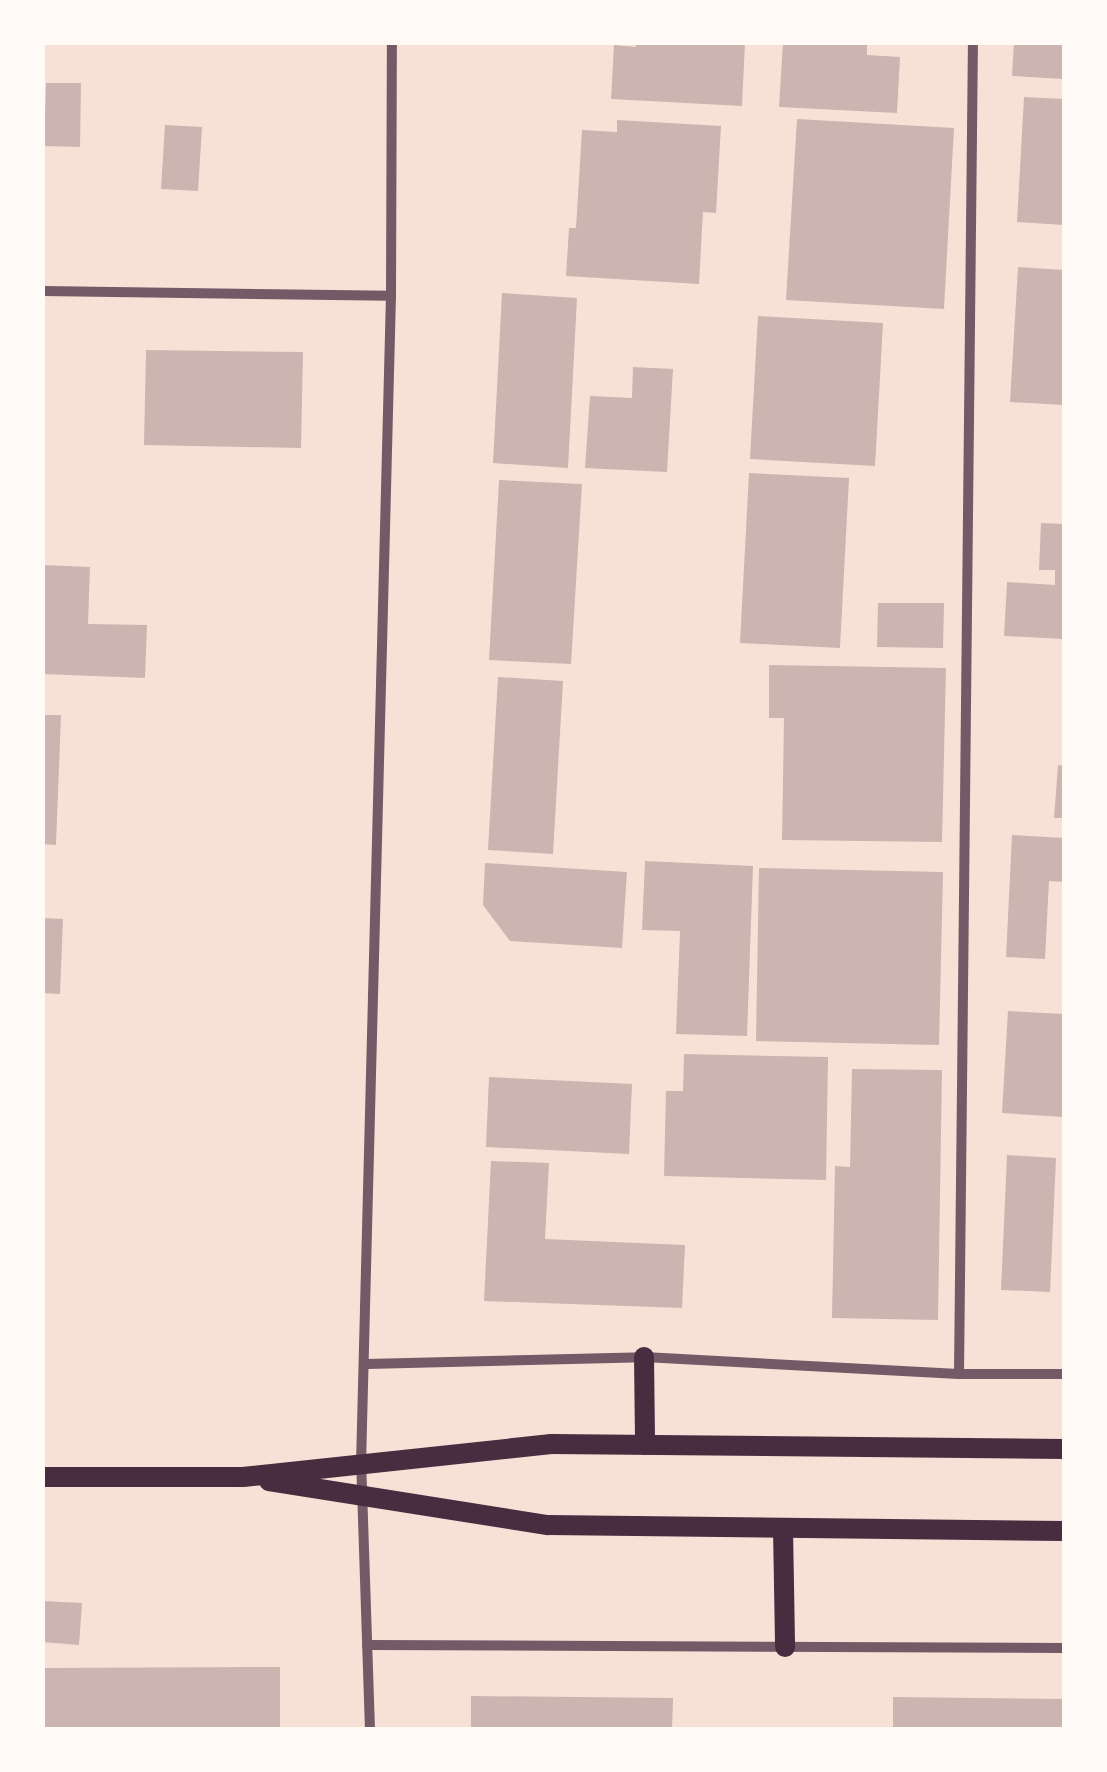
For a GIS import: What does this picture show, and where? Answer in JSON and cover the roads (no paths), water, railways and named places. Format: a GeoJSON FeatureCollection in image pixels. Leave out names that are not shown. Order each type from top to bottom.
{"type":"FeatureCollection","features":[{"type":"Feature","properties":{"kind":"main road"},"geometry":{"type":"LineString","coordinates":[[644,1357],[645,1445]]}},
{"type":"Feature","properties":{"kind":"main road"},"geometry":{"type":"LineString","coordinates":[[42,1477],[243,1477],[551,1444],[1064,1449]]}},
{"type":"Feature","properties":{"kind":"main road"},"geometry":{"type":"LineString","coordinates":[[243,1477],[548,1525],[1064,1531]]}},
{"type":"Feature","properties":{"kind":"main road"},"geometry":{"type":"LineString","coordinates":[[783,1528],[785,1647]]}},
{"type":"Feature","properties":{"kind":"street"},"geometry":{"type":"LineString","coordinates":[[370,1730],[361,1464],[391,296],[392,42]]}},
{"type":"Feature","properties":{"kind":"street"},"geometry":{"type":"LineString","coordinates":[[959,1374],[974,42]]}},
{"type":"Feature","properties":{"kind":"street"},"geometry":{"type":"LineString","coordinates":[[42,291],[391,296]]}},
{"type":"Feature","properties":{"kind":"street"},"geometry":{"type":"LineString","coordinates":[[366,1364],[644,1357],[959,1374],[1064,1374]]}},
{"type":"Feature","properties":{"kind":"street"},"geometry":{"type":"LineString","coordinates":[[368,1646],[1064,1648]]}}]}
